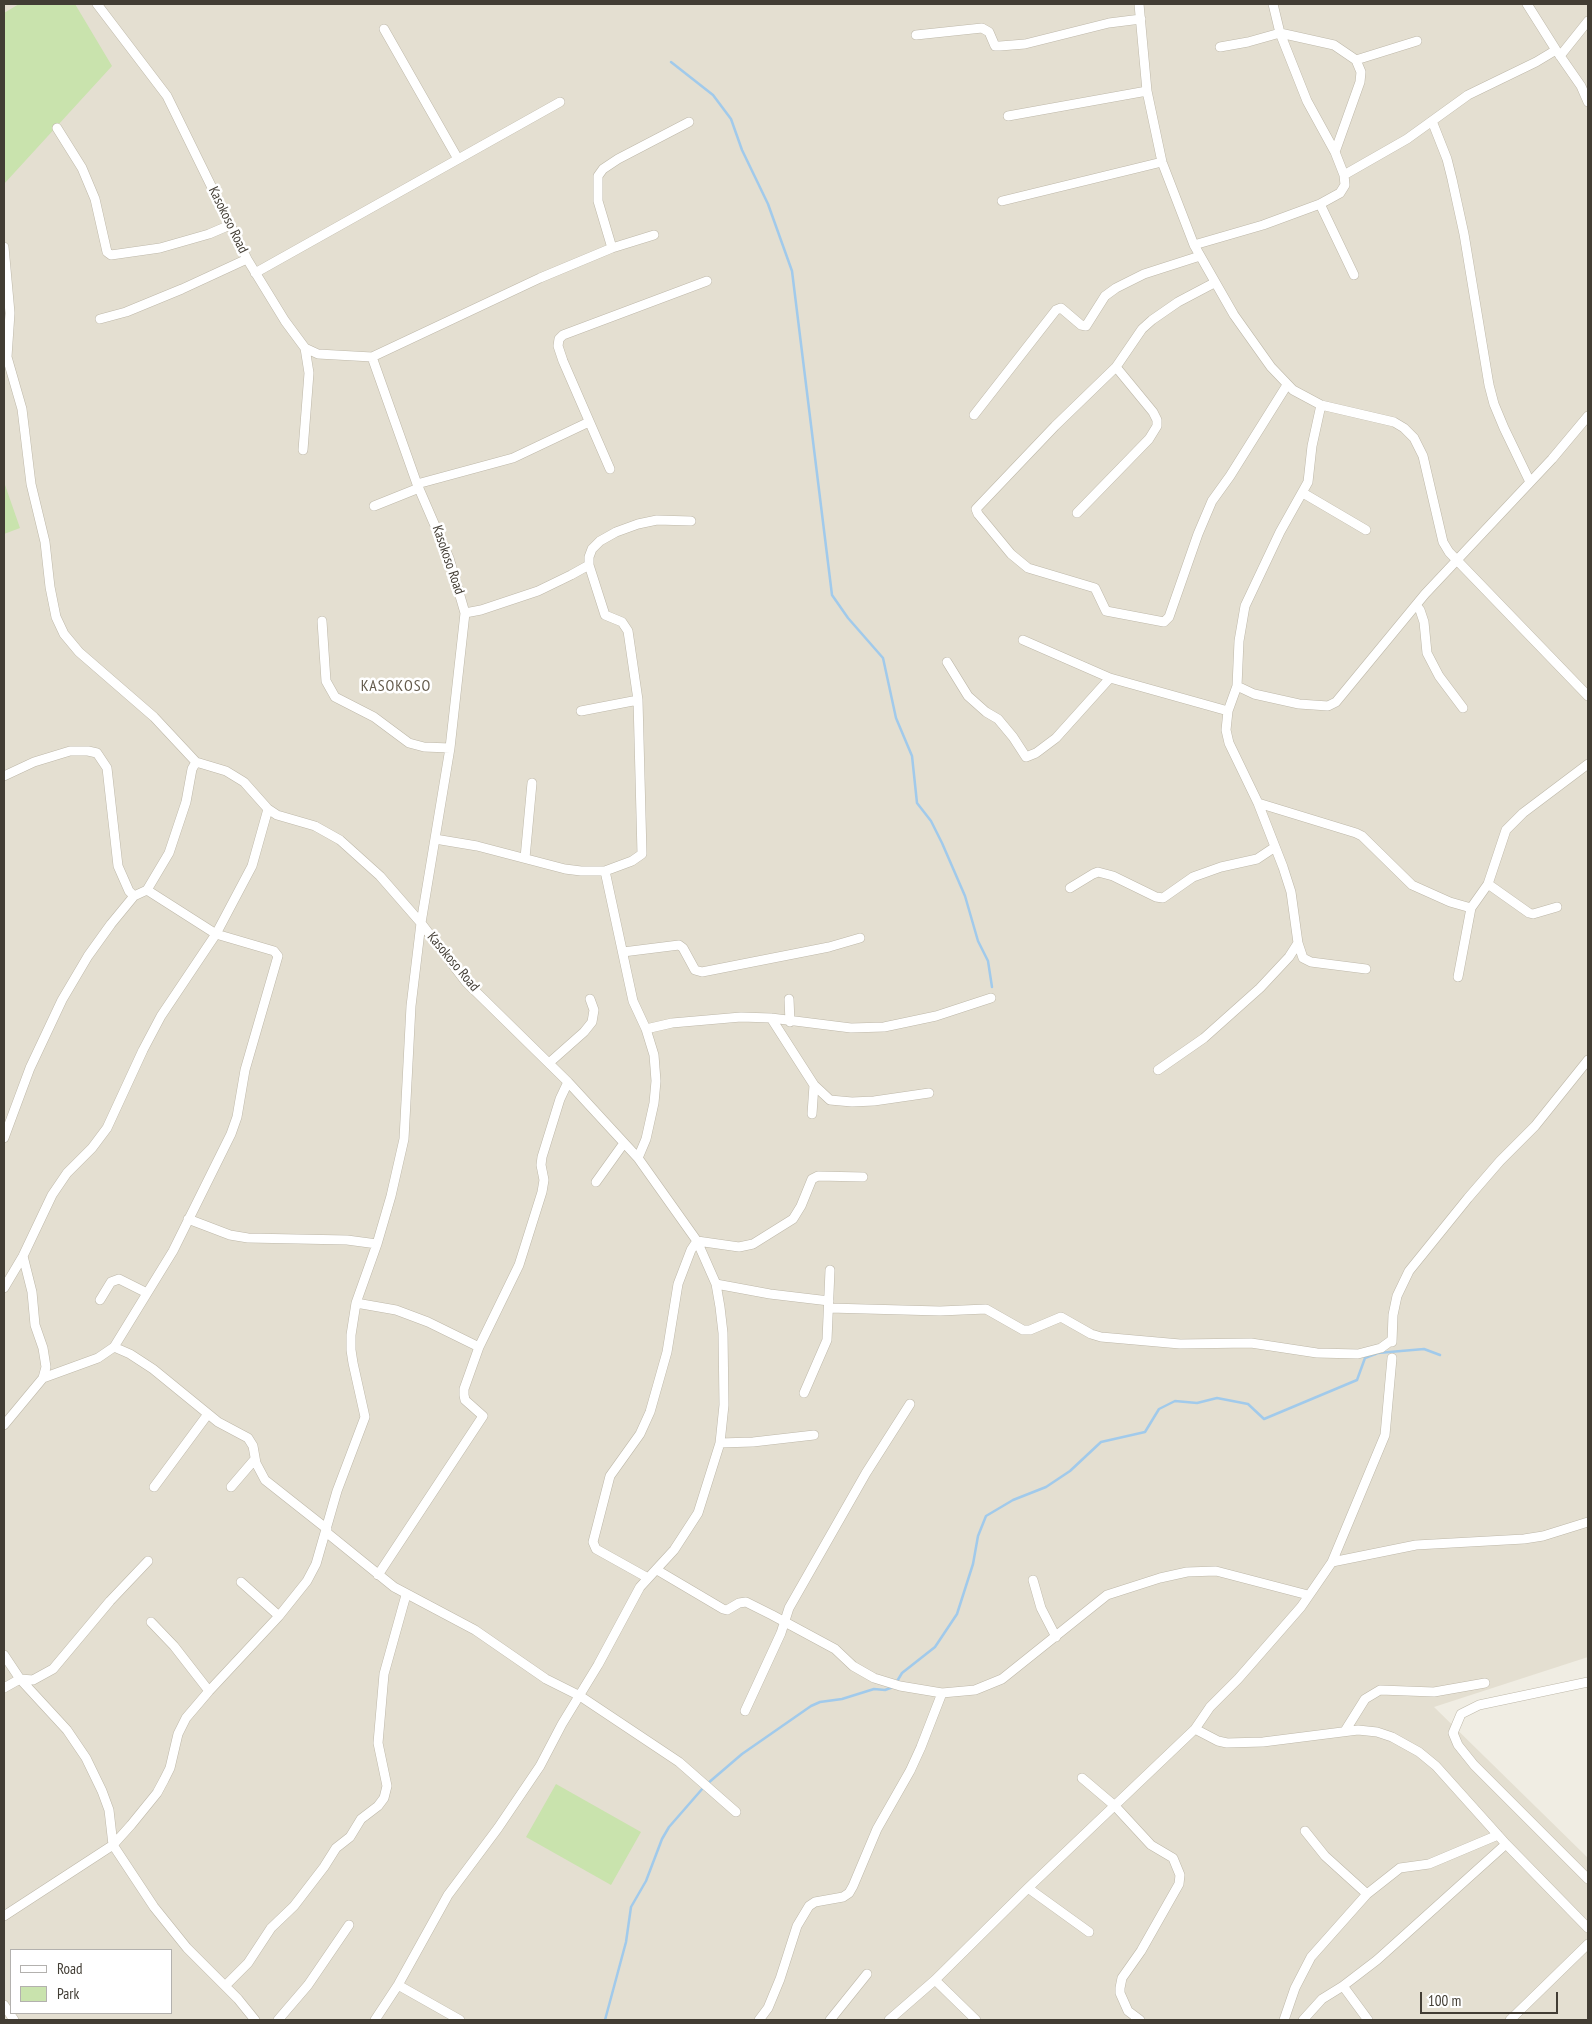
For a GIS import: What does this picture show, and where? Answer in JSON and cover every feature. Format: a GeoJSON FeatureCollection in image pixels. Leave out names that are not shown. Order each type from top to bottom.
{"type":"FeatureCollection","features":[{"type":"Feature","properties":{"kind":"street","name":"Kasokoso Road"},"geometry":{"type":"LineString","coordinates":[[97,4],[167,96],[247,259],[285,321],[306,348]]}},
{"type":"Feature","properties":{"kind":"street"},"geometry":{"type":"LineString","coordinates":[[1139,4],[1147,91],[1162,162],[1194,245],[1234,315],[1271,367],[1302,396],[1321,405],[1394,422],[1404,428],[1414,438],[1423,456],[1443,542],[1455,561],[1587,692]]}},
{"type":"Feature","properties":{"kind":"street"},"geometry":{"type":"LineString","coordinates":[[1194,245],[1263,225],[1320,204],[1343,189],[1344,175],[1335,152],[1307,101],[1280,33],[1273,4]]}},
{"type":"Feature","properties":{"kind":"street"},"geometry":{"type":"LineString","coordinates":[[1527,4],[1581,86],[1588,102]]}},
{"type":"Feature","properties":{"kind":"street"},"geometry":{"type":"LineString","coordinates":[[916,34],[982,28],[989,32],[995,46],[1000,46],[1025,44],[1109,23],[1141,19]]}},
{"type":"Feature","properties":{"kind":"street"},"geometry":{"type":"LineString","coordinates":[[1344,175],[1432,121],[1468,95],[1558,53],[1588,21]]}},
{"type":"Feature","properties":{"kind":"street"},"geometry":{"type":"LineString","coordinates":[[384,29],[458,159]]}},
{"type":"Feature","properties":{"kind":"street"},"geometry":{"type":"LineString","coordinates":[[1220,47],[1280,33],[1334,45],[1356,60],[1361,72],[1360,82],[1335,152]]}},
{"type":"Feature","properties":{"kind":"street"},"geometry":{"type":"LineString","coordinates":[[1356,60],[1417,41]]}},
{"type":"Feature","properties":{"kind":"street"},"geometry":{"type":"LineString","coordinates":[[1008,116],[1147,91]]}},
{"type":"Feature","properties":{"kind":"street"},"geometry":{"type":"LineString","coordinates":[[255,273],[560,102]]}},
{"type":"Feature","properties":{"kind":"street"},"geometry":{"type":"LineString","coordinates":[[1432,121],[1447,159],[1460,215],[1491,391],[1504,428],[1530,482]]}},
{"type":"Feature","properties":{"kind":"street"},"geometry":{"type":"LineString","coordinates":[[612,248],[598,201],[598,176],[603,169],[618,159],[689,122]]}},
{"type":"Feature","properties":{"kind":"street"},"geometry":{"type":"LineString","coordinates":[[57,128],[82,168],[94,200],[107,250],[111,255],[160,248],[209,234],[230,225]]}},
{"type":"Feature","properties":{"kind":"street"},"geometry":{"type":"LineString","coordinates":[[1002,200],[1162,162]]}},
{"type":"Feature","properties":{"kind":"street"},"geometry":{"type":"LineString","coordinates":[[1320,204],[1354,275]]}},
{"type":"Feature","properties":{"kind":"street"},"geometry":{"type":"LineString","coordinates":[[306,348],[318,354],[372,357],[540,278],[612,248],[654,235]]}},
{"type":"Feature","properties":{"kind":"street"},"geometry":{"type":"LineString","coordinates":[[4,247],[10,313],[7,357],[22,409],[31,484],[45,542],[50,587],[56,616],[64,634],[79,652],[154,717],[196,762],[226,771],[244,782],[268,810],[277,815],[316,826],[340,840],[380,876],[421,923],[411,1006],[404,1139],[391,1196],[377,1244],[356,1303],[350,1350],[365,1417],[337,1491],[316,1564],[307,1581],[279,1616],[186,1718],[178,1734],[170,1768],[157,1793],[112,1845],[4,1916]]}},
{"type":"Feature","properties":{"kind":"street"},"geometry":{"type":"LineString","coordinates":[[974,415],[1056,310],[1061,308],[1081,325],[1086,326],[1105,296],[1116,288],[1144,274],[1200,256]]}},
{"type":"Feature","properties":{"kind":"street"},"geometry":{"type":"LineString","coordinates":[[100,319],[126,312],[247,259]]}},
{"type":"Feature","properties":{"kind":"street"},"geometry":{"type":"LineString","coordinates":[[610,469],[563,361],[558,346],[559,339],[563,335],[707,281]]}},
{"type":"Feature","properties":{"kind":"street"},"geometry":{"type":"LineString","coordinates":[[1214,283],[1178,302],[1152,320],[1142,330],[1116,367],[1055,426],[976,510],[1011,554],[1028,568],[1095,588],[1106,611],[1161,623],[1169,617],[1198,534],[1212,501],[1230,476],[1287,384]]}},
{"type":"Feature","properties":{"kind":"street"},"geometry":{"type":"LineString","coordinates":[[304,450],[309,373],[306,348]]}},
{"type":"Feature","properties":{"kind":"street","name":"Kasokoso Road"},"geometry":{"type":"LineString","coordinates":[[372,357],[418,486],[449,558],[465,613],[450,748],[421,923],[466,982],[568,1082],[638,1158],[697,1241],[716,1284],[723,1333],[724,1405],[720,1443],[698,1513],[674,1550],[640,1587],[580,1696],[528,1784],[448,1895],[398,1985],[375,2020]]}},
{"type":"Feature","properties":{"kind":"street"},"geometry":{"type":"LineString","coordinates":[[1077,513],[1149,439],[1157,426],[1157,420],[1152,412],[1116,367]]}},
{"type":"Feature","properties":{"kind":"street"},"geometry":{"type":"LineString","coordinates":[[1321,405],[1312,446],[1310,476],[1303,493],[1280,532],[1245,606],[1239,641],[1236,686],[1226,722],[1229,742],[1258,804],[1291,892],[1301,953],[1307,961],[1366,969]]}},
{"type":"Feature","properties":{"kind":"street"},"geometry":{"type":"LineString","coordinates":[[1236,686],[1278,701],[1316,706],[1332,705],[1416,605],[1530,482],[1588,416]]}},
{"type":"Feature","properties":{"kind":"street"},"geometry":{"type":"LineString","coordinates":[[374,506],[418,486],[513,458],[589,422]]}},
{"type":"Feature","properties":{"kind":"street"},"geometry":{"type":"LineString","coordinates":[[1303,493],[1366,530]]}},
{"type":"Feature","properties":{"kind":"street"},"geometry":{"type":"LineString","coordinates":[[435,839],[477,846],[581,872],[605,870],[632,861],[642,854],[638,700],[627,628],[622,622],[605,615],[589,565],[589,557],[592,549],[600,541],[616,532],[638,524],[657,520],[691,522]]}},
{"type":"Feature","properties":{"kind":"street"},"geometry":{"type":"LineString","coordinates":[[465,613],[481,610],[538,591],[589,565]]}},
{"type":"Feature","properties":{"kind":"street"},"geometry":{"type":"LineString","coordinates":[[1416,605],[1424,622],[1426,652],[1439,676],[1463,708]]}},
{"type":"Feature","properties":{"kind":"street"},"geometry":{"type":"LineString","coordinates":[[322,621],[326,681],[335,697],[374,717],[408,743],[450,748]]}},
{"type":"Feature","properties":{"kind":"street"},"geometry":{"type":"LineString","coordinates":[[1023,640],[1110,678],[1228,711]]}},
{"type":"Feature","properties":{"kind":"street"},"geometry":{"type":"LineString","coordinates":[[947,662],[968,696],[986,712],[998,719],[1013,736],[1026,757],[1036,753],[1056,738],[1110,678]]}},
{"type":"Feature","properties":{"kind":"street"},"geometry":{"type":"LineString","coordinates":[[581,711],[638,700]]}},
{"type":"Feature","properties":{"kind":"street"},"geometry":{"type":"LineString","coordinates":[[4,776],[34,762],[70,751],[88,750],[97,754],[107,768],[118,866],[129,891],[134,896]]}},
{"type":"Feature","properties":{"kind":"street"},"geometry":{"type":"LineString","coordinates":[[4,1138],[30,1068],[62,1000],[88,956],[134,896],[147,890],[174,842],[186,802],[189,778],[196,762]]}},
{"type":"Feature","properties":{"kind":"street"},"geometry":{"type":"LineString","coordinates":[[1458,977],[1471,908],[1488,884],[1506,830],[1523,813],[1588,764]]}},
{"type":"Feature","properties":{"kind":"street"},"geometry":{"type":"LineString","coordinates":[[525,858],[532,783]]}},
{"type":"Feature","properties":{"kind":"street"},"geometry":{"type":"LineString","coordinates":[[1258,804],[1356,833],[1362,836],[1412,884],[1450,902],[1471,908]]}},
{"type":"Feature","properties":{"kind":"street"},"geometry":{"type":"LineString","coordinates":[[4,1288],[23,1256],[61,1180],[92,1148],[107,1128],[161,1016],[216,934],[252,866],[268,810]]}},
{"type":"Feature","properties":{"kind":"street"},"geometry":{"type":"LineString","coordinates":[[1070,888],[1098,872],[1113,876],[1156,897],[1163,898],[1193,877],[1222,867],[1257,859],[1275,847]]}},
{"type":"Feature","properties":{"kind":"street"},"geometry":{"type":"LineString","coordinates":[[605,870],[633,1001],[646,1029],[654,1055],[656,1081],[654,1103],[646,1139],[638,1158]]}},
{"type":"Feature","properties":{"kind":"street"},"geometry":{"type":"LineString","coordinates":[[1488,884],[1528,913],[1533,914],[1557,907]]}},
{"type":"Feature","properties":{"kind":"street"},"geometry":{"type":"LineString","coordinates":[[43,1378],[98,1358],[114,1347],[173,1251],[232,1134],[248,1061],[278,956],[274,951],[216,934],[147,890]]}},
{"type":"Feature","properties":{"kind":"street"},"geometry":{"type":"LineString","coordinates":[[623,952],[679,945],[684,948],[695,970],[702,972],[829,947],[860,938]]}},
{"type":"Feature","properties":{"kind":"street"},"geometry":{"type":"LineString","coordinates":[[1158,1070],[1204,1038],[1260,988],[1289,957],[1298,943]]}},
{"type":"Feature","properties":{"kind":"street"},"geometry":{"type":"LineString","coordinates":[[646,1029],[672,1023],[741,1017],[771,1018],[790,1022],[851,1028],[884,1026],[936,1016],[991,998]]}},
{"type":"Feature","properties":{"kind":"street"},"geometry":{"type":"LineString","coordinates":[[549,1063],[584,1032],[592,1022],[594,1014],[590,999]]}},
{"type":"Feature","properties":{"kind":"street"},"geometry":{"type":"LineString","coordinates":[[789,999],[790,1022]]}},
{"type":"Feature","properties":{"kind":"street"},"geometry":{"type":"LineString","coordinates":[[771,1018],[814,1085],[830,1100],[839,1102],[874,1101],[929,1094]]}},
{"type":"Feature","properties":{"kind":"street"},"geometry":{"type":"LineString","coordinates":[[716,1284],[829,1304],[940,1311],[986,1309],[1022,1330],[1030,1330],[1061,1317],[1101,1338],[1180,1344],[1251,1343],[1275,1345],[1303,1352],[1358,1354],[1381,1348],[1392,1341],[1393,1315],[1397,1296],[1409,1271],[1500,1161],[1535,1126],[1588,1060]]}},
{"type":"Feature","properties":{"kind":"street"},"geometry":{"type":"LineString","coordinates":[[378,1575],[483,1416],[466,1400],[464,1389],[479,1347],[519,1266],[542,1192],[544,1180],[541,1165],[542,1157],[560,1099],[568,1082]]}},
{"type":"Feature","properties":{"kind":"street"},"geometry":{"type":"LineString","coordinates":[[812,1114],[814,1085]]}},
{"type":"Feature","properties":{"kind":"street"},"geometry":{"type":"LineString","coordinates":[[596,1182],[624,1143]]}},
{"type":"Feature","properties":{"kind":"street"},"geometry":{"type":"LineString","coordinates":[[648,1578],[596,1549],[593,1542],[610,1476],[640,1434],[650,1412],[667,1352],[678,1284],[685,1263],[697,1241],[746,1247],[793,1219],[801,1206],[812,1179],[818,1176],[863,1177]]}},
{"type":"Feature","properties":{"kind":"street"},"geometry":{"type":"LineString","coordinates":[[188,1220],[230,1235],[248,1238],[347,1240],[377,1244]]}},
{"type":"Feature","properties":{"kind":"street"},"geometry":{"type":"LineString","coordinates":[[4,1425],[43,1378],[46,1366],[35,1325],[32,1292],[23,1256]]}},
{"type":"Feature","properties":{"kind":"street"},"geometry":{"type":"LineString","coordinates":[[804,1393],[827,1340],[830,1270]]}},
{"type":"Feature","properties":{"kind":"street"},"geometry":{"type":"LineString","coordinates":[[100,1300],[111,1282],[119,1278],[146,1293]]}},
{"type":"Feature","properties":{"kind":"street"},"geometry":{"type":"LineString","coordinates":[[356,1303],[396,1310],[428,1322],[479,1347]]}},
{"type":"Feature","properties":{"kind":"street"},"geometry":{"type":"LineString","coordinates":[[114,1347],[130,1354],[153,1369],[218,1422],[248,1438],[253,1446],[255,1459],[262,1475],[269,1485],[327,1530],[378,1575],[406,1595],[444,1612],[475,1630],[546,1678],[580,1696],[679,1762],[736,1812]]}},
{"type":"Feature","properties":{"kind":"street"},"geometry":{"type":"LineString","coordinates":[[888,2020],[936,1980],[1028,1888],[1195,1729],[1210,1707],[1301,1608],[1332,1562],[1385,1435],[1392,1358]]}},
{"type":"Feature","properties":{"kind":"street"},"geometry":{"type":"LineString","coordinates":[[745,1711],[781,1633],[788,1608],[866,1473],[910,1404]]}},
{"type":"Feature","properties":{"kind":"street"},"geometry":{"type":"LineString","coordinates":[[154,1487],[208,1414]]}},
{"type":"Feature","properties":{"kind":"street"},"geometry":{"type":"LineString","coordinates":[[720,1443],[753,1442],[814,1434]]}},
{"type":"Feature","properties":{"kind":"street"},"geometry":{"type":"LineString","coordinates":[[231,1487],[255,1459]]}},
{"type":"Feature","properties":{"kind":"street"},"geometry":{"type":"LineString","coordinates":[[1332,1562],[1416,1545],[1524,1539],[1543,1536],[1588,1522]]}},
{"type":"Feature","properties":{"kind":"street"},"geometry":{"type":"LineString","coordinates":[[4,1688],[20,1678],[33,1680],[53,1669],[110,1601],[148,1561]]}},
{"type":"Feature","properties":{"kind":"street"},"geometry":{"type":"LineString","coordinates":[[657,1570],[723,1609],[726,1610],[739,1603],[746,1602],[835,1649],[853,1666],[866,1674],[896,1686],[942,1693],[975,1690],[989,1686],[1002,1679],[1107,1595],[1160,1578],[1187,1572],[1216,1571],[1308,1595]]}},
{"type":"Feature","properties":{"kind":"street"},"geometry":{"type":"LineString","coordinates":[[1032,1580],[1041,1608],[1056,1637]]}},
{"type":"Feature","properties":{"kind":"street"},"geometry":{"type":"LineString","coordinates":[[241,1582],[279,1616]]}},
{"type":"Feature","properties":{"kind":"street"},"geometry":{"type":"LineString","coordinates":[[225,1986],[248,1964],[270,1928],[294,1906],[336,1848],[350,1837],[361,1819],[378,1806],[384,1798],[386,1786],[378,1744],[384,1674],[406,1595]]}},
{"type":"Feature","properties":{"kind":"street"},"geometry":{"type":"LineString","coordinates":[[151,1622],[174,1646],[209,1691]]}},
{"type":"Feature","properties":{"kind":"street"},"geometry":{"type":"LineString","coordinates":[[4,1655],[20,1678],[67,1730],[86,1758],[102,1791],[108,1810],[112,1845],[154,1907],[187,1948],[238,1999],[255,2020]]}},
{"type":"Feature","properties":{"kind":"street"},"geometry":{"type":"LineString","coordinates":[[1588,1682],[1479,1706],[1461,1714],[1453,1732],[1458,1745],[1474,1765],[1588,1880]]}},
{"type":"Feature","properties":{"kind":"street"},"geometry":{"type":"LineString","coordinates":[[1345,1731],[1365,1699],[1380,1690],[1434,1692],[1485,1683]]}},
{"type":"Feature","properties":{"kind":"street"},"geometry":{"type":"LineString","coordinates":[[759,2020],[768,2008],[780,1979],[797,1926],[809,1906],[815,1902],[843,1897],[849,1893],[853,1886],[876,1829],[910,1771],[942,1693]]}},
{"type":"Feature","properties":{"kind":"street"},"geometry":{"type":"LineString","coordinates":[[1355,1716],[1361,1730]]}},
{"type":"Feature","properties":{"kind":"street"},"geometry":{"type":"LineString","coordinates":[[1195,1729],[1227,1743],[1263,1742],[1361,1730],[1377,1732],[1392,1737],[1419,1752],[1436,1766],[1506,1844],[1588,1928]]}},
{"type":"Feature","properties":{"kind":"street"},"geometry":{"type":"LineString","coordinates":[[1082,1778],[1115,1806],[1151,1845],[1174,1858],[1180,1875],[1179,1884],[1141,1951],[1122,1978],[1120,1993],[1128,2011],[1140,2020]]}},
{"type":"Feature","properties":{"kind":"street"},"geometry":{"type":"LineString","coordinates":[[1305,1831],[1325,1856],[1367,1894]]}},
{"type":"Feature","properties":{"kind":"street"},"geometry":{"type":"LineString","coordinates":[[1284,2020],[1295,1988],[1311,1957],[1367,1894],[1400,1868],[1430,1864],[1498,1835]]}},
{"type":"Feature","properties":{"kind":"street"},"geometry":{"type":"LineString","coordinates":[[1303,2020],[1322,1999],[1343,1986],[1377,1960],[1506,1844]]}},
{"type":"Feature","properties":{"kind":"street"},"geometry":{"type":"LineString","coordinates":[[1028,1888],[1089,1932]]}},
{"type":"Feature","properties":{"kind":"street"},"geometry":{"type":"LineString","coordinates":[[278,2020],[308,1985],[349,1925]]}},
{"type":"Feature","properties":{"kind":"street"},"geometry":{"type":"LineString","coordinates":[[1510,2020],[1588,1944]]}},
{"type":"Feature","properties":{"kind":"street"},"geometry":{"type":"LineString","coordinates":[[830,2020],[868,1974]]}},
{"type":"Feature","properties":{"kind":"street"},"geometry":{"type":"LineString","coordinates":[[936,1980],[976,2020]]}},
{"type":"Feature","properties":{"kind":"street"},"geometry":{"type":"LineString","coordinates":[[398,1985],[460,2020]]}},
{"type":"Feature","properties":{"kind":"street"},"geometry":{"type":"LineString","coordinates":[[1343,1986],[1368,2020]]}},
{"type":"Feature","properties":{"kind":"street"},"geometry":{"type":"LineString","coordinates":[[4,2005],[14,2020]]}},
{"type":"Feature","properties":{"kind":"shaded area"},"geometry":{"type":"Polygon","coordinates":[[[4,4],[1588,4],[1588,1657],[1434,1707],[1588,1858],[1588,2020],[4,2020],[4,4]]]}},
{"type":"Feature","properties":{"kind":"green space"},"geometry":{"type":"Polygon","coordinates":[[[19,4],[75,4],[112,66],[4,184],[4,13],[19,4]]]}},
{"type":"Feature","properties":{"kind":"green space"},"geometry":{"type":"Polygon","coordinates":[[[4,482],[20,528],[4,534],[4,482]]]}},
{"type":"Feature","properties":{"kind":"green space"},"geometry":{"type":"Polygon","coordinates":[[[556,1784],[641,1832],[611,1885],[526,1837],[556,1784]]]}},
{"type":"Feature","properties":{"kind":"waterway"},"geometry":{"type":"LineString","coordinates":[[671,62],[713,95],[731,119],[742,150],[768,204],[792,271],[832,595],[848,618],[883,658],[896,718],[912,756],[917,803],[931,821],[965,896],[978,941],[988,961],[992,987]]}},
{"type":"Feature","properties":{"kind":"waterway"},"geometry":{"type":"LineString","coordinates":[[896,1683],[902,1673],[935,1647],[957,1614],[973,1564],[978,1536],[986,1516],[1013,1500],[1046,1487],[1070,1471],[1101,1442],[1145,1432],[1159,1409],[1175,1401],[1197,1403],[1217,1398],[1248,1404],[1264,1419],[1357,1380],[1365,1358],[1378,1353],[1424,1349],[1440,1355]]}},
{"type":"Feature","properties":{"kind":"waterway"},"geometry":{"type":"LineString","coordinates":[[707,1784],[742,1754],[811,1706],[820,1702],[842,1699],[874,1689],[885,1690],[893,1687]]}},
{"type":"Feature","properties":{"kind":"waterway"},"geometry":{"type":"LineString","coordinates":[[605,2020],[626,1942],[631,1907],[646,1881],[662,1839],[669,1827],[703,1788]]}},
{"type":"Feature","properties":{"kind":"district","name":"KASOKOSO"},"geometry":{"type":"Point","coordinates":[396,686]}}]}
